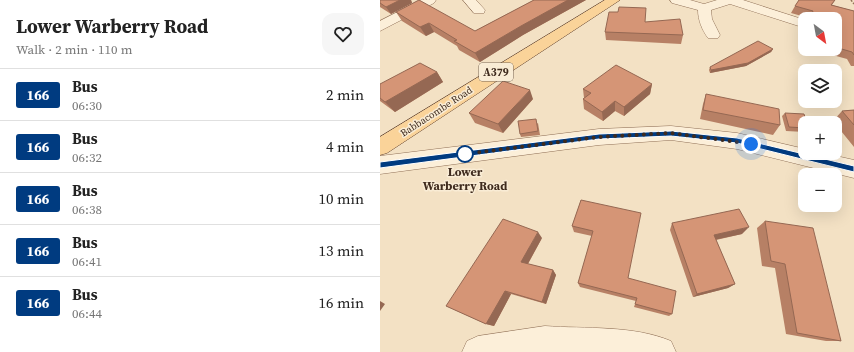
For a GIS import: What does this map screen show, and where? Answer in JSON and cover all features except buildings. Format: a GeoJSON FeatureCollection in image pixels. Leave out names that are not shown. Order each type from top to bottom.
{"type":"FeatureCollection","features":[{"type":"Feature","properties":{"kind":"main road","name":"Babbacombe Road"},"geometry":{"type":"LineString","coordinates":[[380,147],[552,37],[614,0]]}},
{"type":"Feature","properties":{"kind":"street"},"geometry":{"type":"LineString","coordinates":[[380,27],[430,0]]}},
{"type":"Feature","properties":{"kind":"street"},"geometry":{"type":"LineString","coordinates":[[469,0],[479,10]]}},
{"type":"Feature","properties":{"kind":"street"},"geometry":{"type":"LineString","coordinates":[[676,0],[704,8],[730,0],[798,22]]}},
{"type":"Feature","properties":{"kind":"street"},"geometry":{"type":"LineString","coordinates":[[704,8],[705,19],[712,35]]}},
{"type":"Feature","properties":{"kind":"street"},"geometry":{"type":"LineString","coordinates":[[380,165],[599,137],[671,133],[737,141],[854,169]]}},
{"type":"Feature","properties":{"kind":"street"},"geometry":{"type":"LineString","coordinates":[[478,352],[545,342],[622,346],[660,352]]}},
{"type":"Feature","properties":{"kind":"path"},"geometry":{"type":"LineString","coordinates":[[851,0],[854,4]]}},
{"type":"Feature","properties":{"kind":"bus line","name":"166"},"geometry":{"type":"LineString","coordinates":[[380,165],[599,137],[671,133],[737,141],[854,169]]}},
{"type":"Feature","properties":{"kind":"place","name":"Lower Warberry Road"},"geometry":{"type":"Point","coordinates":[465,154]}},
{"type":"Feature","properties":{"kind":"route"},"geometry":{"type":"LineString","coordinates":[[465,154],[599,137],[671,133],[751,144]]}}]}
